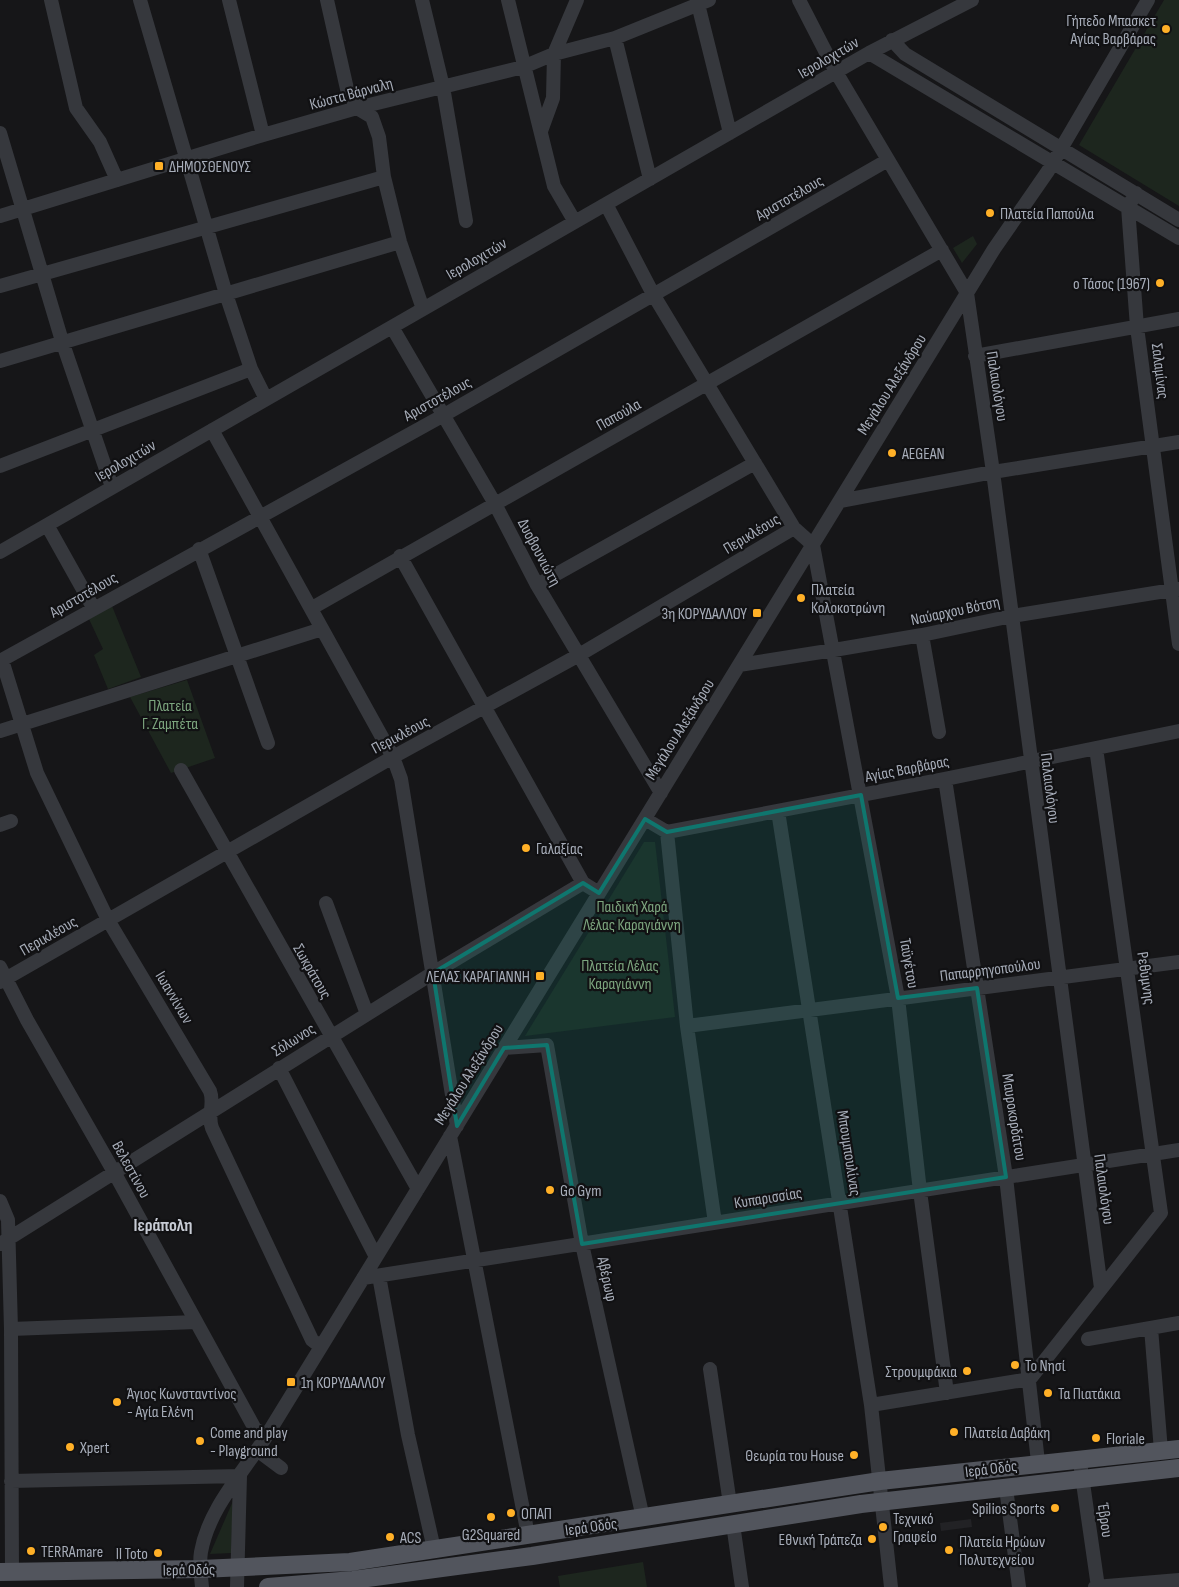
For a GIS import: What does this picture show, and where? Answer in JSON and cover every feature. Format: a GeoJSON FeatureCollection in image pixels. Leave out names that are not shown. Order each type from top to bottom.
{"type":"FeatureCollection","features":[{"type":"Feature","properties":{"kind":"main road","name":"Ιερά Οδός"},"geometry":{"type":"LineString","coordinates":[[6,1572],[202,1578],[237,1568],[350,1562],[880,1482],[1038,1462],[1179,1448]]}},
{"type":"Feature","properties":{"kind":"main road","name":"Ιερά Οδός"},"geometry":{"type":"LineString","coordinates":[[268,1587],[353,1584],[882,1502],[1179,1468]]}},
{"type":"Feature","properties":{"kind":"street"},"geometry":{"type":"LineString","coordinates":[[51,0],[76,108],[100,142],[117,180]]}},
{"type":"Feature","properties":{"kind":"street"},"geometry":{"type":"LineString","coordinates":[[140,0],[226,294],[251,369],[266,399]]}},
{"type":"Feature","properties":{"kind":"street"},"geometry":{"type":"LineString","coordinates":[[229,0],[263,135]]}},
{"type":"Feature","properties":{"kind":"street"},"geometry":{"type":"LineString","coordinates":[[327,0],[348,89],[357,108],[372,117],[379,137],[384,178],[400,242],[423,309]]}},
{"type":"Feature","properties":{"kind":"street"},"geometry":{"type":"LineString","coordinates":[[422,0],[442,87],[466,221]]}},
{"type":"Feature","properties":{"kind":"street"},"geometry":{"type":"LineString","coordinates":[[508,0],[523,67],[554,186],[575,222]]}},
{"type":"Feature","properties":{"kind":"street"},"geometry":{"type":"LineString","coordinates":[[540,131],[553,98],[554,54],[577,0]]}},
{"type":"Feature","properties":{"kind":"street"},"geometry":{"type":"LineString","coordinates":[[799,0],[836,72],[967,293]]}},
{"type":"Feature","properties":{"kind":"street","name":"Ιερολοχιτών"},"geometry":{"type":"LineString","coordinates":[[0,552],[869,53],[972,0]]}},
{"type":"Feature","properties":{"kind":"street","name":"Μεγάλου Αλεξάνδρου"},"geometry":{"type":"LineString","coordinates":[[202,1578],[201,1552],[224,1495],[240,1476],[267,1435],[967,293],[1054,162],[1148,0]]}},
{"type":"Feature","properties":{"kind":"street"},"geometry":{"type":"LineString","coordinates":[[701,2],[730,134]]}},
{"type":"Feature","properties":{"kind":"street","name":"Κώστα Βάρναλη"},"geometry":{"type":"LineString","coordinates":[[0,216],[185,157],[357,108],[523,67],[554,54],[615,38],[701,2]]}},
{"type":"Feature","properties":{"kind":"street"},"geometry":{"type":"LineString","coordinates":[[615,38],[650,179]]}},
{"type":"Feature","properties":{"kind":"street"},"geometry":{"type":"LineString","coordinates":[[892,40],[905,54],[1179,220]]}},
{"type":"Feature","properties":{"kind":"street"},"geometry":{"type":"LineString","coordinates":[[869,53],[1179,238]]}},
{"type":"Feature","properties":{"kind":"street"},"geometry":{"type":"LineString","coordinates":[[0,133],[62,341],[112,488]]}},
{"type":"Feature","properties":{"kind":"street","name":"Αριστοτέλους"},"geometry":{"type":"LineString","coordinates":[[1,660],[260,515],[444,415],[888,160]]}},
{"type":"Feature","properties":{"kind":"street"},"geometry":{"type":"LineString","coordinates":[[0,286],[384,178]]}},
{"type":"Feature","properties":{"kind":"street"},"geometry":{"type":"LineString","coordinates":[[1128,207],[1136,194]]}},
{"type":"Feature","properties":{"kind":"street"},"geometry":{"type":"LineString","coordinates":[[606,204],[653,294],[794,528]]}},
{"type":"Feature","properties":{"kind":"street","name":"Σαλαμίνας"},"geometry":{"type":"LineString","coordinates":[[1128,207],[1137,327],[1175,589],[1179,644]]}},
{"type":"Feature","properties":{"kind":"street"},"geometry":{"type":"LineString","coordinates":[[0,361],[400,242]]}},
{"type":"Feature","properties":{"kind":"street","name":"Παπούλα"},"geometry":{"type":"LineString","coordinates":[[312,608],[494,502],[707,385],[942,250]]}},
{"type":"Feature","properties":{"kind":"street","name":"Παλαιολόγου"},"geometry":{"type":"LineString","coordinates":[[967,293],[993,472],[1101,1288]]}},
{"type":"Feature","properties":{"kind":"street"},"geometry":{"type":"LineString","coordinates":[[975,356],[1179,319]]}},
{"type":"Feature","properties":{"kind":"street","name":"Δυοβουνιώτη"},"geometry":{"type":"LineString","coordinates":[[392,327],[494,502],[537,585],[661,793]]}},
{"type":"Feature","properties":{"kind":"street"},"geometry":{"type":"LineString","coordinates":[[0,466],[251,369]]}},
{"type":"Feature","properties":{"kind":"street"},"geometry":{"type":"LineString","coordinates":[[212,430],[393,757],[401,779],[433,972],[453,1131],[475,1261],[528,1535]]}},
{"type":"Feature","properties":{"kind":"street"},"geometry":{"type":"LineString","coordinates":[[840,501],[993,472],[1179,442]]}},
{"type":"Feature","properties":{"kind":"street"},"geometry":{"type":"LineString","coordinates":[[537,585],[755,463]]}},
{"type":"Feature","properties":{"kind":"street"},"geometry":{"type":"LineString","coordinates":[[46,525],[94,609]]}},
{"type":"Feature","properties":{"kind":"street","name":"Περικλέους"},"geometry":{"type":"LineString","coordinates":[[2,976],[108,920],[393,757],[486,708],[794,528],[813,544]]}},
{"type":"Feature","properties":{"kind":"street","name":"Ταϋγέτου"},"geometry":{"type":"LineString","coordinates":[[813,544],[898,998],[920,1191],[947,1392]]}},
{"type":"Feature","properties":{"kind":"street"},"geometry":{"type":"LineString","coordinates":[[199,549],[268,744]]}},
{"type":"Feature","properties":{"kind":"street"},"geometry":{"type":"LineString","coordinates":[[400,556],[583,883],[599,893]]}},
{"type":"Feature","properties":{"kind":"street","name":"Ναύαρχου Βότση"},"geometry":{"type":"LineString","coordinates":[[739,665],[922,635],[1012,616],[1175,589]]}},
{"type":"Feature","properties":{"kind":"street"},"geometry":{"type":"LineString","coordinates":[[0,731],[322,629]]}},
{"type":"Feature","properties":{"kind":"street"},"geometry":{"type":"LineString","coordinates":[[922,635],[939,732]]}},
{"type":"Feature","properties":{"kind":"street","name":"Ιωαννίνων"},"geometry":{"type":"LineString","coordinates":[[1,660],[23,724],[37,773],[108,920],[210,1091],[214,1101],[210,1111],[210,1120],[221,1146],[312,1340],[320,1347]]}},
{"type":"Feature","properties":{"kind":"street","name":"Αγίας Βαρβάρας"},"geometry":{"type":"LineString","coordinates":[[667,832],[945,779],[1179,730]]}},
{"type":"Feature","properties":{"kind":"street","name":"Ρεθύμνης"},"geometry":{"type":"LineString","coordinates":[[1096,748],[1129,968],[1161,1213],[1101,1288]]}},
{"type":"Feature","properties":{"kind":"street","name":"Σωκράτους"},"geometry":{"type":"LineString","coordinates":[[181,770],[418,1189]]}},
{"type":"Feature","properties":{"kind":"street","name":"Μαυροκορδάτου"},"geometry":{"type":"LineString","coordinates":[[945,779],[1006,1177],[1038,1462]]}},
{"type":"Feature","properties":{"kind":"street","name":"Μπουμπουλίνας"},"geometry":{"type":"LineString","coordinates":[[778,811],[871,1405],[891,1587]]}},
{"type":"Feature","properties":{"kind":"street"},"geometry":{"type":"LineString","coordinates":[[645,819],[667,832],[687,1026],[715,1223]]}},
{"type":"Feature","properties":{"kind":"street","name":"Σόλωνος"},"geometry":{"type":"LineString","coordinates":[[4,1242],[433,972],[583,883]]}},
{"type":"Feature","properties":{"kind":"street"},"geometry":{"type":"LineString","coordinates":[[326,904],[367,1014]]}},
{"type":"Feature","properties":{"kind":"street","name":"Παπαρρηγοπούλου"},"geometry":{"type":"LineString","coordinates":[[687,1026],[1179,962]]}},
{"type":"Feature","properties":{"kind":"street","name":"Βελεστίνου"},"geometry":{"type":"LineString","coordinates":[[2,976],[114,1172],[255,1429],[267,1435]]}},
{"type":"Feature","properties":{"kind":"street","name":"Αβέρωφ"},"geometry":{"type":"LineString","coordinates":[[504,1048],[547,1046],[582,1244],[643,1518]]}},
{"type":"Feature","properties":{"kind":"street"},"geometry":{"type":"LineString","coordinates":[[279,1068],[376,1257]]}},
{"type":"Feature","properties":{"kind":"street","name":"Κυπαρισσίας"},"geometry":{"type":"LineString","coordinates":[[363,1278],[1179,1150]]}},
{"type":"Feature","properties":{"kind":"street"},"geometry":{"type":"LineString","coordinates":[[0,1201],[8,1220],[4,1242],[11,1329],[5,1444],[11,1480],[6,1572]]}},
{"type":"Feature","properties":{"kind":"street"},"geometry":{"type":"LineString","coordinates":[[379,1276],[408,1435],[434,1549]]}},
{"type":"Feature","properties":{"kind":"street"},"geometry":{"type":"LineString","coordinates":[[871,1405],[1030,1379],[1101,1288]]}},
{"type":"Feature","properties":{"kind":"street"},"geometry":{"type":"LineString","coordinates":[[11,1329],[196,1322]]}},
{"type":"Feature","properties":{"kind":"street"},"geometry":{"type":"LineString","coordinates":[[1088,1339],[1179,1323]]}},
{"type":"Feature","properties":{"kind":"street"},"geometry":{"type":"LineString","coordinates":[[1151,1328],[1161,1450]]}},
{"type":"Feature","properties":{"kind":"street"},"geometry":{"type":"LineString","coordinates":[[710,1369],[730,1504]]}},
{"type":"Feature","properties":{"kind":"street"},"geometry":{"type":"LineString","coordinates":[[257,1450],[281,1468]]}},
{"type":"Feature","properties":{"kind":"street","name":"Έβρου"},"geometry":{"type":"LineString","coordinates":[[1080,1459],[1097,1587]]}},
{"type":"Feature","properties":{"kind":"street"},"geometry":{"type":"LineString","coordinates":[[11,1480],[240,1476],[237,1587]]}},
{"type":"Feature","properties":{"kind":"street"},"geometry":{"type":"LineString","coordinates":[[1006,1488],[1019,1587]]}},
{"type":"Feature","properties":{"kind":"street"},"geometry":{"type":"LineString","coordinates":[[733,1524],[742,1587]]}},
{"type":"Feature","properties":{"kind":"street"},"geometry":{"type":"LineString","coordinates":[[1097,1587],[1179,1580]]}},
{"type":"Feature","properties":{"kind":"highlighted area"},"geometry":{"type":"Polygon","coordinates":[[[861,795],[898,998],[977,988],[1006,1177],[582,1244],[547,1045],[504,1048],[457,1126],[433,973],[583,883],[599,893],[645,819],[667,832],[861,795]]]}},
{"type":"Feature","properties":{"kind":"shaded area"},"geometry":{"type":"Polygon","coordinates":[[[971,1519],[972,1527],[941,1531],[940,1523],[971,1519]]]}},
{"type":"Feature","properties":{"kind":"green space"},"geometry":{"type":"Polygon","coordinates":[[[1164,0],[1179,0],[1179,206],[1079,145],[1164,0]]]}},
{"type":"Feature","properties":{"kind":"green space"},"geometry":{"type":"Polygon","coordinates":[[[973,236],[977,244],[962,263],[953,248],[973,236]]]}},
{"type":"Feature","properties":{"kind":"green space","name":"Πλατεία Γ. Ζαμπέτα"},"geometry":{"type":"Polygon","coordinates":[[[112,606],[141,677],[108,689],[94,655],[103,649],[89,619],[112,606]]]}},
{"type":"Feature","properties":{"kind":"green space","name":"Πλατεία Γ. Ζαμπέτα"},"geometry":{"type":"Polygon","coordinates":[[[187,680],[215,758],[171,773],[130,697],[187,680]]]}},
{"type":"Feature","properties":{"kind":"green space","name":"Πλατεία Λέλας Καραγιάννη"},"geometry":{"type":"Polygon","coordinates":[[[644,842],[655,842],[675,1017],[525,1036],[644,842]]]}},
{"type":"Feature","properties":{"kind":"green space"},"geometry":{"type":"Polygon","coordinates":[[[233,1501],[231,1553],[210,1554],[233,1501]]]}},
{"type":"Feature","properties":{"kind":"green space"},"geometry":{"type":"Polygon","coordinates":[[[643,1562],[647,1587],[560,1587],[558,1576],[643,1562]]]}},
{"type":"Feature","properties":{"kind":"place","name":"Γήπεδο Μπασκετ Αγίας Βαρβάρας"},"geometry":{"type":"Point","coordinates":[1166,29]}},
{"type":"Feature","properties":{"kind":"place","name":"ΔΗΜΟΣΘΕΝΟΥΣ"},"geometry":{"type":"Point","coordinates":[159,166]}},
{"type":"Feature","properties":{"kind":"place","name":"Πλατεία Παπούλα"},"geometry":{"type":"Point","coordinates":[990,213]}},
{"type":"Feature","properties":{"kind":"place","name":"ο Τάσος (1967)"},"geometry":{"type":"Point","coordinates":[1160,283]}},
{"type":"Feature","properties":{"kind":"place","name":"AEGEAN"},"geometry":{"type":"Point","coordinates":[892,453]}},
{"type":"Feature","properties":{"kind":"place","name":"Πλατεία Κολοκοτρώνη"},"geometry":{"type":"Point","coordinates":[801,598]}},
{"type":"Feature","properties":{"kind":"place","name":"3η ΚΟΡΥΔΑΛΛΟΥ"},"geometry":{"type":"Point","coordinates":[757,613]}},
{"type":"Feature","properties":{"kind":"place","name":"Γαλαξίας"},"geometry":{"type":"Point","coordinates":[526,848]}},
{"type":"Feature","properties":{"kind":"place","name":"ΛΕΛΑΣ ΚΑΡΑΓΙΑΝΝΗ"},"geometry":{"type":"Point","coordinates":[540,976]}},
{"type":"Feature","properties":{"kind":"place","name":"Go Gym"},"geometry":{"type":"Point","coordinates":[550,1190]}},
{"type":"Feature","properties":{"kind":"place","name":"Το Νησί"},"geometry":{"type":"Point","coordinates":[1015,1365]}},
{"type":"Feature","properties":{"kind":"place","name":"Στρουμφάκια"},"geometry":{"type":"Point","coordinates":[967,1371]}},
{"type":"Feature","properties":{"kind":"place","name":"1η ΚΟΡΥΔΑΛΛΟΥ"},"geometry":{"type":"Point","coordinates":[291,1382]}},
{"type":"Feature","properties":{"kind":"place","name":"Τα Πιατάκια"},"geometry":{"type":"Point","coordinates":[1048,1393]}},
{"type":"Feature","properties":{"kind":"place","name":"Άγιος Κωνσταντίνος - Αγία Ελένη"},"geometry":{"type":"Point","coordinates":[117,1402]}},
{"type":"Feature","properties":{"kind":"place","name":"Πλατεία Δαβάκη"},"geometry":{"type":"Point","coordinates":[954,1432]}},
{"type":"Feature","properties":{"kind":"place","name":"Floriale"},"geometry":{"type":"Point","coordinates":[1096,1438]}},
{"type":"Feature","properties":{"kind":"place","name":"Come and play - Playground"},"geometry":{"type":"Point","coordinates":[200,1441]}},
{"type":"Feature","properties":{"kind":"place","name":"Xpert"},"geometry":{"type":"Point","coordinates":[70,1447]}},
{"type":"Feature","properties":{"kind":"place","name":"Θεωρία του House"},"geometry":{"type":"Point","coordinates":[854,1455]}},
{"type":"Feature","properties":{"kind":"place","name":"Spilios Sports"},"geometry":{"type":"Point","coordinates":[1055,1508]}},
{"type":"Feature","properties":{"kind":"place","name":"ΟΠΑΠ"},"geometry":{"type":"Point","coordinates":[511,1513]}},
{"type":"Feature","properties":{"kind":"place","name":"G2Squared"},"geometry":{"type":"Point","coordinates":[491,1517]}},
{"type":"Feature","properties":{"kind":"place","name":"Τεχνικό Γραφείο"},"geometry":{"type":"Point","coordinates":[883,1527]}},
{"type":"Feature","properties":{"kind":"place","name":"ACS"},"geometry":{"type":"Point","coordinates":[390,1537]}},
{"type":"Feature","properties":{"kind":"place","name":"Εθνική Τράπεζα"},"geometry":{"type":"Point","coordinates":[872,1539]}},
{"type":"Feature","properties":{"kind":"place","name":"Πλατεία Ηρώων Πολυτεχνείου"},"geometry":{"type":"Point","coordinates":[949,1550]}},
{"type":"Feature","properties":{"kind":"place","name":"TERRAmare"},"geometry":{"type":"Point","coordinates":[31,1551]}},
{"type":"Feature","properties":{"kind":"place","name":"Il Toto"},"geometry":{"type":"Point","coordinates":[158,1553]}},
{"type":"Feature","properties":{"kind":"district","name":"Ιεράπολη"},"geometry":{"type":"Point","coordinates":[163,1225]}},
{"type":"Feature","properties":{"kind":"park label","name":"Παιδική Χαρά Λέλας Καραγιάννη"},"geometry":{"type":"Point","coordinates":[632,915]}}]}
